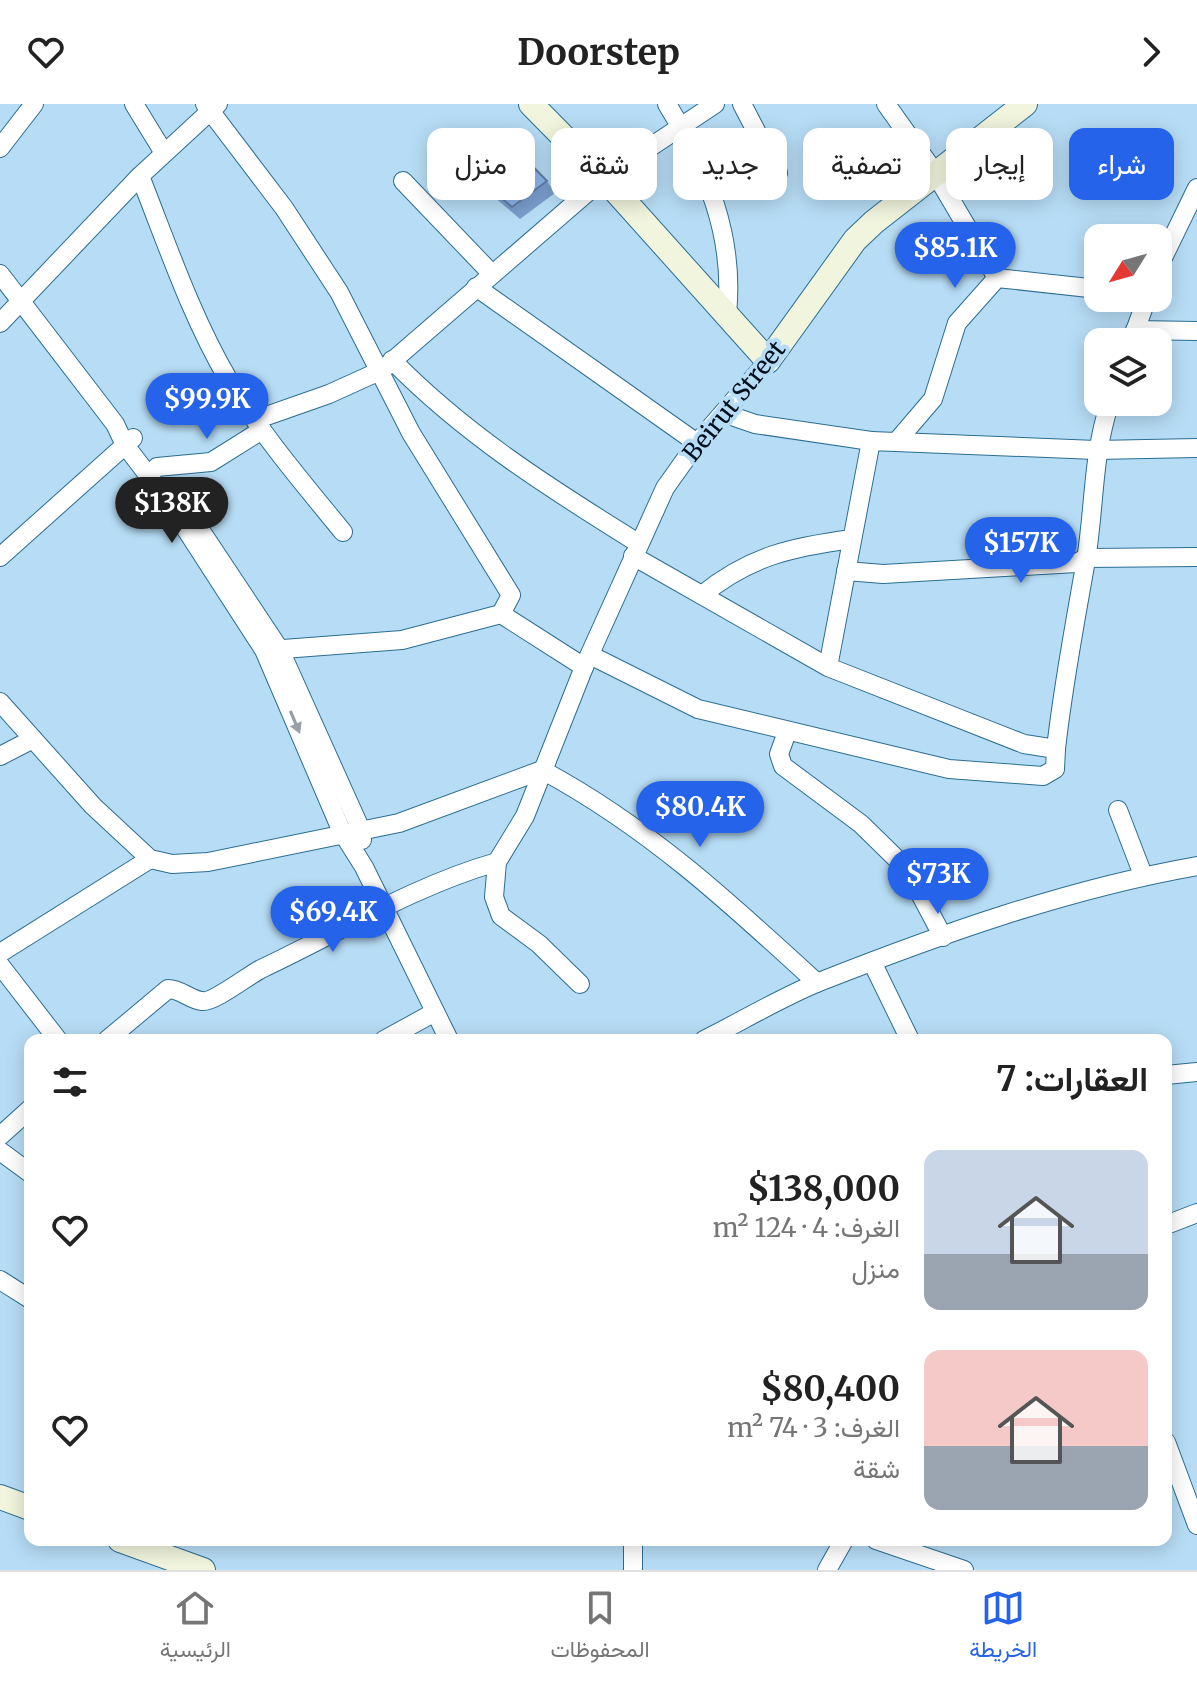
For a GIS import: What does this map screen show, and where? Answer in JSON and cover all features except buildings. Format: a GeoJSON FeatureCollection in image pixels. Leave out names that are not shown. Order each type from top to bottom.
{"type":"FeatureCollection","features":[{"type":"Feature","properties":{"kind":"street"},"geometry":{"type":"LineString","coordinates":[[0,148],[34,104]]}},
{"type":"Feature","properties":{"kind":"street"},"geometry":{"type":"LineString","coordinates":[[134,104],[164,153]]}},
{"type":"Feature","properties":{"kind":"street"},"geometry":{"type":"LineString","coordinates":[[531,104],[555,128]]}},
{"type":"Feature","properties":{"kind":"street"},"geometry":{"type":"LineString","coordinates":[[667,104],[706,175],[722,221],[729,259],[727,314]]}},
{"type":"Feature","properties":{"kind":"street"},"geometry":{"type":"LineString","coordinates":[[657,141],[715,104]]}},
{"type":"Feature","properties":{"kind":"street"},"geometry":{"type":"LineString","coordinates":[[742,104],[755,128]]}},
{"type":"Feature","properties":{"kind":"street"},"geometry":{"type":"LineString","coordinates":[[886,104],[935,173],[997,278]]}},
{"type":"Feature","properties":{"kind":"street","name":"Beirut Street"},"geometry":{"type":"LineString","coordinates":[[497,862],[525,816],[587,661],[665,488],[697,443],[768,361],[855,240],[1025,104]]}},
{"type":"Feature","properties":{"kind":"street"},"geometry":{"type":"LineString","coordinates":[[0,323],[211,106],[301,233],[387,365],[411,433],[511,595],[509,606],[501,614],[402,640],[272,650]]}},
{"type":"Feature","properties":{"kind":"street"},"geometry":{"type":"LineString","coordinates":[[140,176],[216,357],[259,425],[343,532]]}},
{"type":"Feature","properties":{"kind":"street"},"geometry":{"type":"LineString","coordinates":[[403,181],[491,273]]}},
{"type":"Feature","properties":{"kind":"street"},"geometry":{"type":"LineString","coordinates":[[1172,239],[1197,188]]}},
{"type":"Feature","properties":{"kind":"street"},"geometry":{"type":"LineString","coordinates":[[157,467],[211,462],[259,425],[387,365],[578,200]]}},
{"type":"Feature","properties":{"kind":"street"},"geometry":{"type":"LineString","coordinates":[[624,200],[768,361]]}},
{"type":"Feature","properties":{"kind":"street"},"geometry":{"type":"LineString","coordinates":[[0,274],[23,299],[129,441],[272,650],[342,832],[364,867],[446,1034]]}},
{"type":"Feature","properties":{"kind":"street"},"geometry":{"type":"LineString","coordinates":[[997,278],[1084,287]]}},
{"type":"Feature","properties":{"kind":"street"},"geometry":{"type":"LineString","coordinates":[[897,441],[933,399],[957,323],[997,278]]}},
{"type":"Feature","properties":{"kind":"street"},"geometry":{"type":"LineString","coordinates":[[476,287],[697,443]]}},
{"type":"Feature","properties":{"kind":"street"},"geometry":{"type":"LineString","coordinates":[[1172,333],[1197,331]]}},
{"type":"Feature","properties":{"kind":"street"},"geometry":{"type":"LineString","coordinates":[[387,365],[503,456],[702,595],[828,667],[1024,744],[1056,749]]}},
{"type":"Feature","properties":{"kind":"street"},"geometry":{"type":"LineString","coordinates":[[723,413],[755,424],[871,441],[1096,450],[1197,448]]}},
{"type":"Feature","properties":{"kind":"street"},"geometry":{"type":"LineString","coordinates":[[501,614],[587,661],[698,709],[949,769],[990,774],[1051,774],[1071,634],[1086,558],[1096,450],[1106,416]]}},
{"type":"Feature","properties":{"kind":"street"},"geometry":{"type":"LineString","coordinates":[[129,441],[157,467],[204,531],[272,650],[361,830],[364,867]]}},
{"type":"Feature","properties":{"kind":"street"},"geometry":{"type":"LineString","coordinates":[[0,557],[129,441]]}},
{"type":"Feature","properties":{"kind":"street"},"geometry":{"type":"LineString","coordinates":[[828,667],[871,441]]}},
{"type":"Feature","properties":{"kind":"street"},"geometry":{"type":"LineString","coordinates":[[702,595],[741,565],[803,545],[852,539]]}},
{"type":"Feature","properties":{"kind":"street"},"geometry":{"type":"LineString","coordinates":[[846,571],[883,574],[1076,563],[1086,558],[1197,557]]}},
{"type":"Feature","properties":{"kind":"street"},"geometry":{"type":"LineString","coordinates":[[0,702],[93,806],[150,859],[172,864],[208,862],[342,832],[399,823],[542,770],[599,801],[670,851],[817,983]]}},
{"type":"Feature","properties":{"kind":"street"},"geometry":{"type":"LineString","coordinates":[[787,732],[779,754],[783,766],[861,824],[907,869],[943,937]]}},
{"type":"Feature","properties":{"kind":"street"},"geometry":{"type":"LineString","coordinates":[[0,756],[33,739]]}},
{"type":"Feature","properties":{"kind":"street"},"geometry":{"type":"LineString","coordinates":[[1118,810],[1143,875]]}},
{"type":"Feature","properties":{"kind":"street"},"geometry":{"type":"LineString","coordinates":[[0,953],[150,859]]}},
{"type":"Feature","properties":{"kind":"street"},"geometry":{"type":"LineString","coordinates":[[114,1034],[168,989],[202,1001],[213,999],[246,976],[383,907],[443,880],[497,862],[494,897],[501,916],[539,944],[580,984]]}},
{"type":"Feature","properties":{"kind":"street"},"geometry":{"type":"LineString","coordinates":[[716,1034],[817,983],[993,917],[1143,875],[1197,866]]}},
{"type":"Feature","properties":{"kind":"street"},"geometry":{"type":"LineString","coordinates":[[873,964],[907,1034]]}},
{"type":"Feature","properties":{"kind":"street"},"geometry":{"type":"LineString","coordinates":[[0,965],[53,1034]]}},
{"type":"Feature","properties":{"kind":"street"},"geometry":{"type":"LineString","coordinates":[[395,1034],[435,1012]]}},
{"type":"Feature","properties":{"kind":"street"},"geometry":{"type":"LineString","coordinates":[[1172,1074],[1197,1072]]}},
{"type":"Feature","properties":{"kind":"street"},"geometry":{"type":"LineString","coordinates":[[0,1136],[24,1114]]}},
{"type":"Feature","properties":{"kind":"street"},"geometry":{"type":"LineString","coordinates":[[0,1151],[24,1169]]}},
{"type":"Feature","properties":{"kind":"street"},"geometry":{"type":"LineString","coordinates":[[1172,1223],[1197,1213]]}},
{"type":"Feature","properties":{"kind":"street"},"geometry":{"type":"LineString","coordinates":[[0,1280],[24,1295]]}},
{"type":"Feature","properties":{"kind":"street"},"geometry":{"type":"LineString","coordinates":[[1172,1458],[1197,1525]]}},
{"type":"Feature","properties":{"kind":"street"},"geometry":{"type":"LineString","coordinates":[[0,1497],[24,1506]]}},
{"type":"Feature","properties":{"kind":"street"},"geometry":{"type":"LineString","coordinates":[[133,1546],[176,1566],[203,1570]]}},
{"type":"Feature","properties":{"kind":"street"},"geometry":{"type":"LineString","coordinates":[[633,1546],[633,1570]]}},
{"type":"Feature","properties":{"kind":"street"},"geometry":{"type":"LineString","coordinates":[[827,1570],[841,1546]]}},
{"type":"Feature","properties":{"kind":"street"},"geometry":{"type":"LineString","coordinates":[[905,1546],[964,1570]]}}]}
